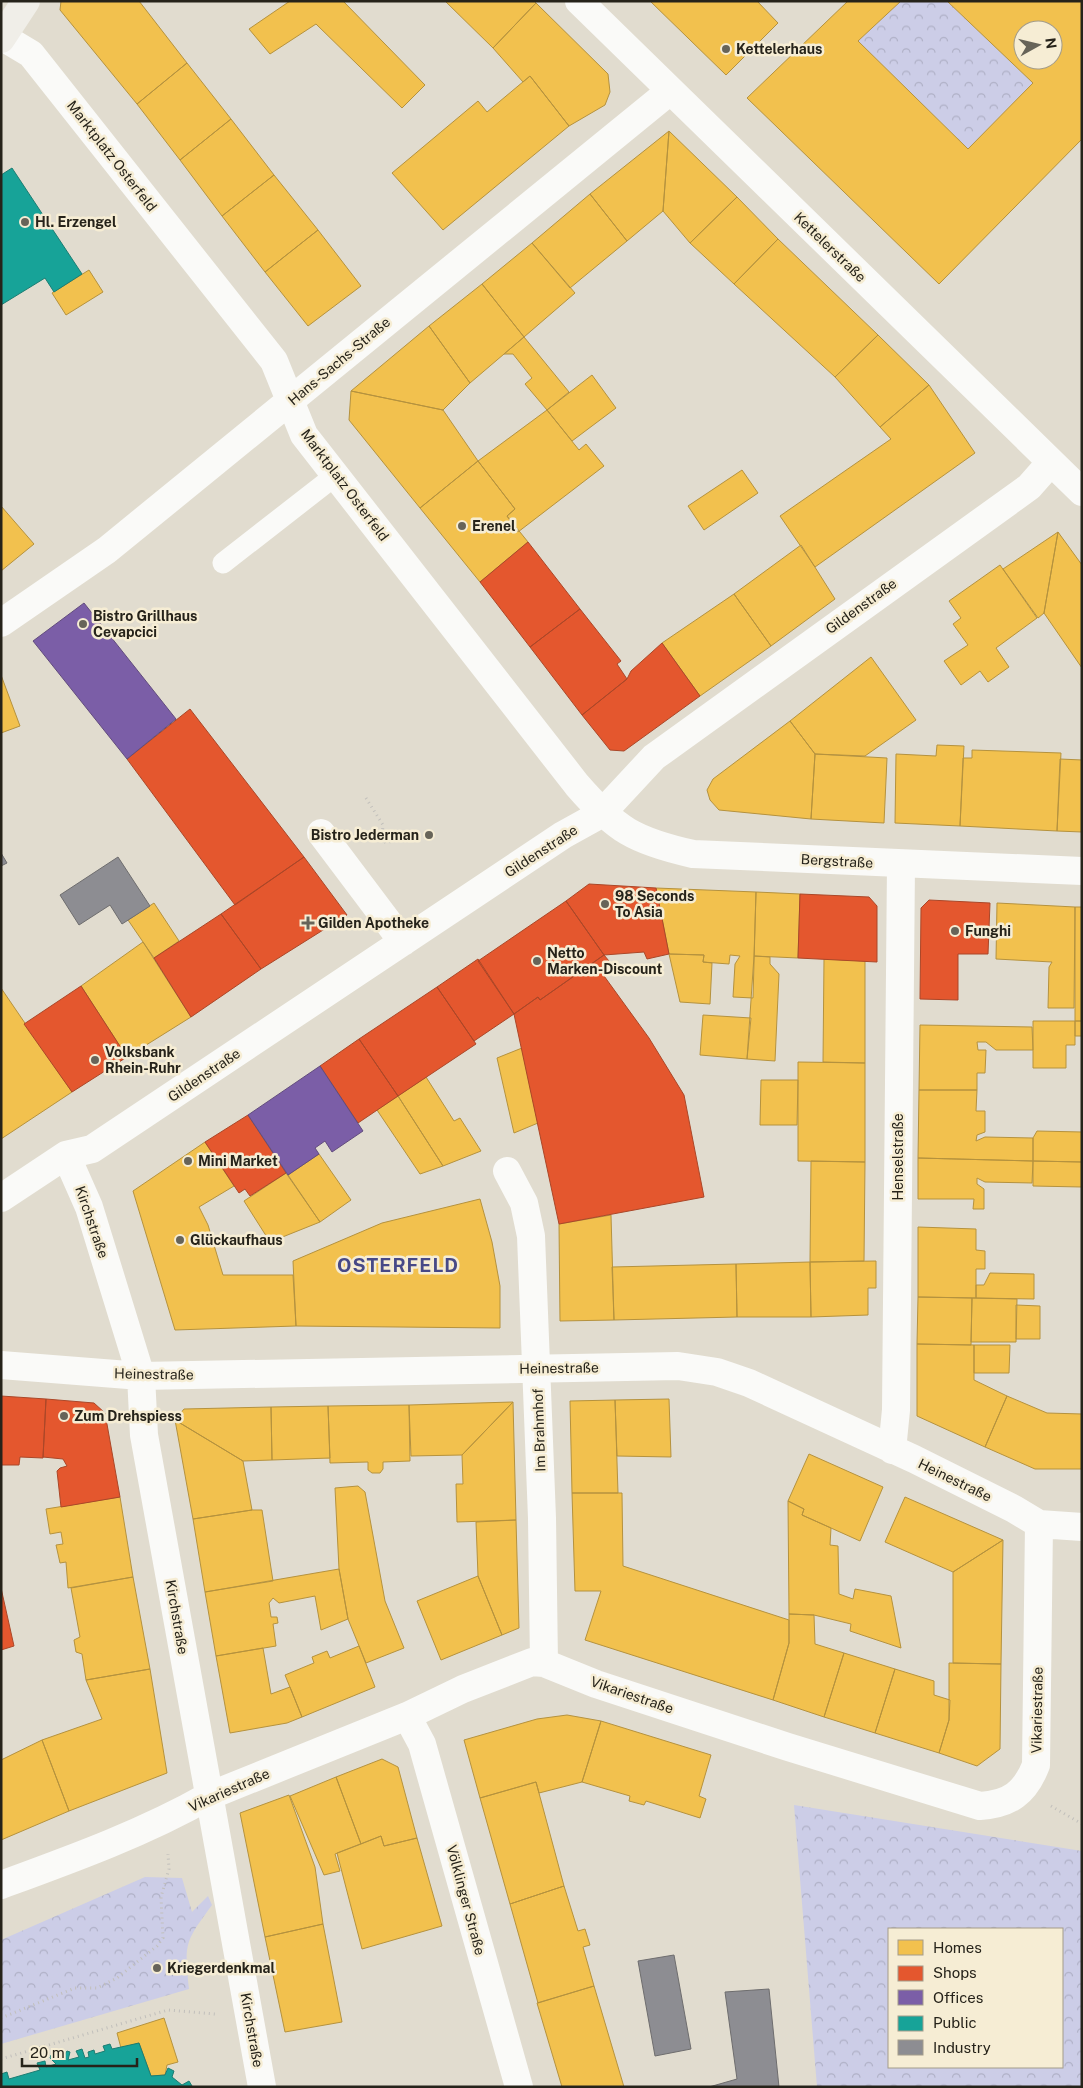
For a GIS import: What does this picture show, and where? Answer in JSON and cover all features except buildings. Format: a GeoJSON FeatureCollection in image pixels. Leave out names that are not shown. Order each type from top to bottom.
{"type":"FeatureCollection","features":[{"type":"Feature","properties":{"kind":"street"},"geometry":{"type":"LineString","coordinates":[[2,37],[26,1]]}},
{"type":"Feature","properties":{"kind":"street","name":"Kettelerstraße"},"geometry":{"type":"LineString","coordinates":[[579,1],[1082,492]]}},
{"type":"Feature","properties":{"kind":"street","name":"Marktplatz Osterfeld"},"geometry":{"type":"LineString","coordinates":[[2,37],[31,54],[274,361],[304,435],[571,778],[602,814]]}},
{"type":"Feature","properties":{"kind":"street","name":"Hans-Sachs-Straße"},"geometry":{"type":"LineString","coordinates":[[1,623],[108,550],[670,91]]}},
{"type":"Feature","properties":{"kind":"street","name":"Gildenstraße"},"geometry":{"type":"LineString","coordinates":[[1,1198],[66,1155],[92,1149],[563,835],[602,814],[654,757],[1029,486],[1051,462]]}},
{"type":"Feature","properties":{"kind":"street","name":"Bergstraße"},"geometry":{"type":"LineString","coordinates":[[602,814],[627,832],[649,843],[692,854],[1082,871]]}},
{"type":"Feature","properties":{"kind":"street"},"geometry":{"type":"LineString","coordinates":[[321,833],[403,942]]}},
{"type":"Feature","properties":{"kind":"street","name":"Henselstraße"},"geometry":{"type":"LineString","coordinates":[[892,1450],[896,1410],[901,864]]}},
{"type":"Feature","properties":{"kind":"street","name":"Kirchstraße"},"geometry":{"type":"LineString","coordinates":[[66,1155],[89,1208],[141,1376],[144,1435],[262,2087]]}},
{"type":"Feature","properties":{"kind":"street","name":"Im Brahmhof"},"geometry":{"type":"LineString","coordinates":[[507,1171],[524,1203],[531,1236],[537,1368],[544,1664]]}},
{"type":"Feature","properties":{"kind":"street","name":"Heinestraße"},"geometry":{"type":"LineString","coordinates":[[1,1365],[141,1376],[678,1366],[717,1372],[749,1383],[1014,1509],[1039,1524],[1082,1527]]}},
{"type":"Feature","properties":{"kind":"street","name":"Vikariestraße"},"geometry":{"type":"LineString","coordinates":[[1,1885],[166,1819],[210,1796],[407,1716],[532,1662],[544,1664],[596,1684],[771,1741],[980,1806],[999,1803],[1023,1790],[1029,1783],[1036,1766],[1039,1524]]}},
{"type":"Feature","properties":{"kind":"street","name":"Völklinger Straße"},"geometry":{"type":"LineString","coordinates":[[407,1716],[422,1744],[519,2087]]}},
{"type":"Feature","properties":{"kind":"lane"},"geometry":{"type":"LineString","coordinates":[[223,563],[336,475]]}},
{"type":"Feature","properties":{"kind":"path"},"geometry":{"type":"LineString","coordinates":[[366,798],[383,825],[382,838],[386,844],[390,842]]}},
{"type":"Feature","properties":{"kind":"path"},"geometry":{"type":"LineString","coordinates":[[1,2018],[75,1988],[97,1988],[117,1978],[157,1946],[163,1938],[161,1897],[169,1869],[166,1819]]}},
{"type":"Feature","properties":{"kind":"path"},"geometry":{"type":"LineString","coordinates":[[1,2060],[168,2010],[250,2017]]}},
{"type":"Feature","properties":{"kind":"green space"},"geometry":{"type":"Polygon","coordinates":[[[901,1],[947,1],[1013,64],[1013,70],[1019,70],[1033,83],[968,149],[858,41],[901,1]]]}},
{"type":"Feature","properties":{"kind":"green space"},"geometry":{"type":"Polygon","coordinates":[[[794,1805],[1082,1851],[1082,2087],[817,2087],[794,1805]]]}},
{"type":"Feature","properties":{"kind":"green space"},"geometry":{"type":"Polygon","coordinates":[[[145,1877],[182,1878],[192,1912],[208,1896],[212,1905],[196,1927],[188,1944],[189,1989],[1,2044],[1,1940],[145,1877]]]}},
{"type":"Feature","properties":{"kind":"place","name":"Kettelerhaus"},"geometry":{"type":"Point","coordinates":[726,49]}},
{"type":"Feature","properties":{"kind":"place","name":"Hl. Erzengel"},"geometry":{"type":"Point","coordinates":[25,222]}},
{"type":"Feature","properties":{"kind":"place","name":"Erenel"},"geometry":{"type":"Point","coordinates":[462,526]}},
{"type":"Feature","properties":{"kind":"place","name":"Bistro Grillhaus Cevapcici"},"geometry":{"type":"Point","coordinates":[83,624]}},
{"type":"Feature","properties":{"kind":"place","name":"Bistro Jederman"},"geometry":{"type":"Point","coordinates":[429,835]}},
{"type":"Feature","properties":{"kind":"place","name":"98 Seconds To Asia"},"geometry":{"type":"Point","coordinates":[605,904]}},
{"type":"Feature","properties":{"kind":"place","name":"Gilden Apotheke"},"geometry":{"type":"Point","coordinates":[308,923]}},
{"type":"Feature","properties":{"kind":"place","name":"Funghi"},"geometry":{"type":"Point","coordinates":[955,931]}},
{"type":"Feature","properties":{"kind":"place","name":"Netto Marken-Discount"},"geometry":{"type":"Point","coordinates":[537,961]}},
{"type":"Feature","properties":{"kind":"place","name":"Volksbank Rhein-Ruhr"},"geometry":{"type":"Point","coordinates":[95,1060]}},
{"type":"Feature","properties":{"kind":"place","name":"Mini Market"},"geometry":{"type":"Point","coordinates":[188,1161]}},
{"type":"Feature","properties":{"kind":"place","name":"Glückaufhaus"},"geometry":{"type":"Point","coordinates":[180,1240]}},
{"type":"Feature","properties":{"kind":"place","name":"Zum Drehspiess"},"geometry":{"type":"Point","coordinates":[64,1416]}},
{"type":"Feature","properties":{"kind":"place","name":"Kriegerdenkmal"},"geometry":{"type":"Point","coordinates":[157,1968]}},
{"type":"Feature","properties":{"kind":"district","name":"OSTERFELD"},"geometry":{"type":"Point","coordinates":[398,1265]}}]}
